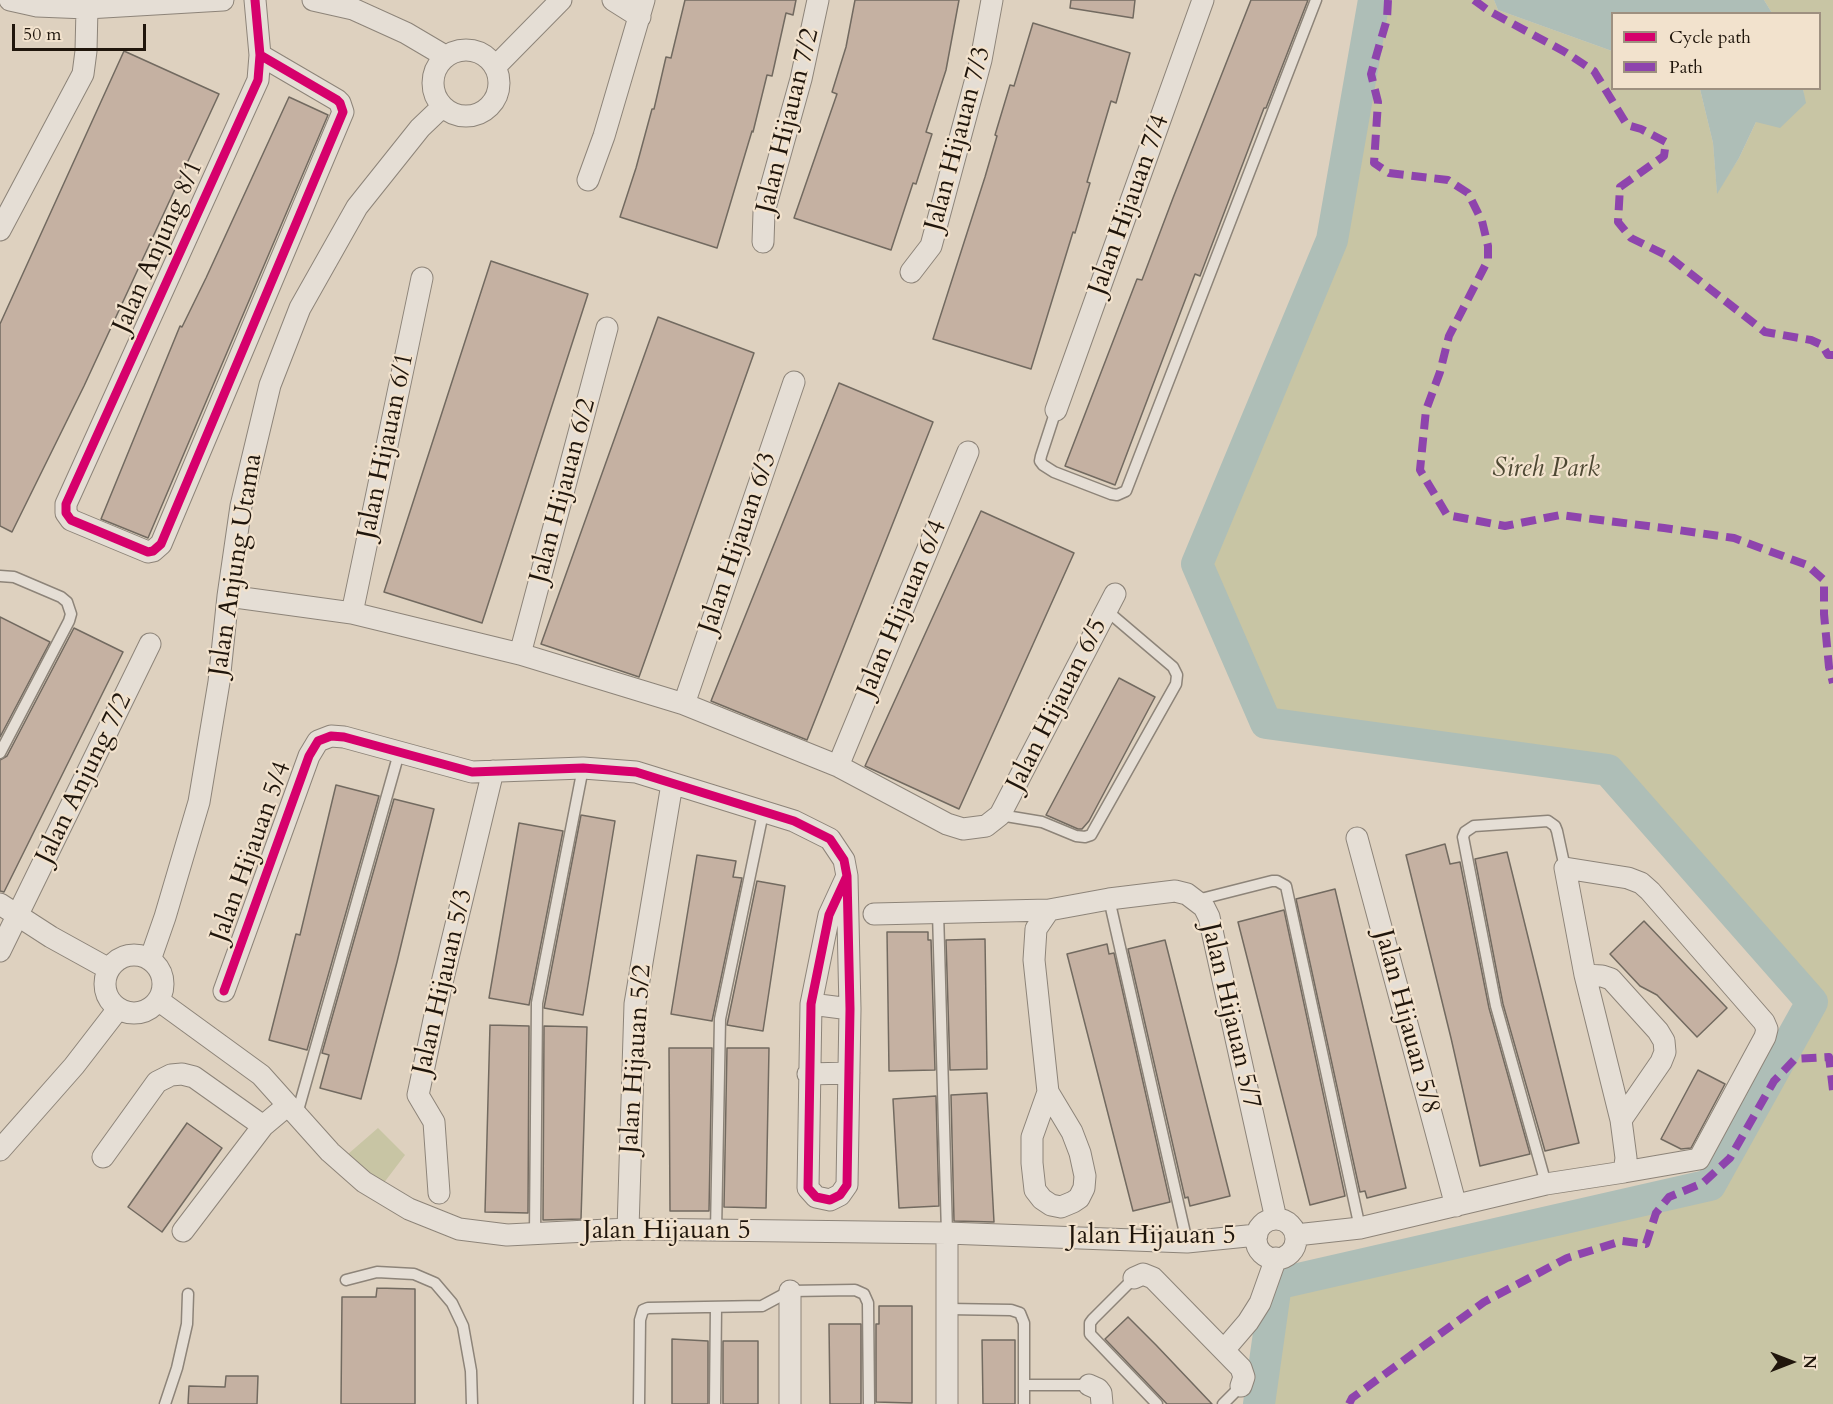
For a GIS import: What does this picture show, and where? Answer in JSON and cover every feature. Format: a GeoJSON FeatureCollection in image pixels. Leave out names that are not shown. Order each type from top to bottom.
{"type":"FeatureCollection","features":[{"type":"Feature","properties":{"kind":"street"},"geometry":{"type":"LineString","coordinates":[[10,0],[37,6],[87,8],[223,0]]}},
{"type":"Feature","properties":{"kind":"street","name":"Jalan Anjung 8/1"},"geometry":{"type":"LineString","coordinates":[[255,0],[260,55],[258,80],[66,504],[66,513],[71,520],[148,552],[161,544],[343,112],[337,100],[260,55]]}},
{"type":"Feature","properties":{"kind":"street"},"geometry":{"type":"LineString","coordinates":[[313,0],[353,9],[406,33],[446,56]]}},
{"type":"Feature","properties":{"kind":"street"},"geometry":{"type":"LineString","coordinates":[[495,67],[561,0]]}},
{"type":"Feature","properties":{"kind":"street"},"geometry":{"type":"LineString","coordinates":[[588,180],[604,136],[642,8],[613,0]]}},
{"type":"Feature","properties":{"kind":"street","name":"Jalan Hijauan 7/2"},"geometry":{"type":"LineString","coordinates":[[763,242],[764,212],[801,79],[818,0]]}},
{"type":"Feature","properties":{"kind":"street","name":"Jalan Hijauan 7/3"},"geometry":{"type":"LineString","coordinates":[[911,272],[931,246],[981,60],[992,0]]}},
{"type":"Feature","properties":{"kind":"street","name":"Jalan Hijauan 7/4"},"geometry":{"type":"LineString","coordinates":[[1056,410],[1203,0]]}},
{"type":"Feature","properties":{"kind":"street"},"geometry":{"type":"LineString","coordinates":[[0,230],[83,74],[87,8]]}},
{"type":"Feature","properties":{"kind":"street"},"geometry":{"type":"LineString","coordinates":[[472,50],[489,59],[495,67],[499,85],[497,94],[486,110],[468,116],[459,116],[442,107],[433,90],[433,81],[439,63],[446,56],[454,52],[472,50]]}},
{"type":"Feature","properties":{"kind":"street","name":"Jalan Anjung Utama"},"geometry":{"type":"LineString","coordinates":[[150,960],[199,802],[219,682],[228,596],[242,506],[270,385],[300,308],[357,207],[420,128],[442,107]]}},
{"type":"Feature","properties":{"kind":"street","name":"Jalan Hijauan 6/1"},"geometry":{"type":"LineString","coordinates":[[352,613],[422,278]]}},
{"type":"Feature","properties":{"kind":"street","name":"Jalan Hijauan 6/2"},"geometry":{"type":"LineString","coordinates":[[520,654],[607,328]]}},
{"type":"Feature","properties":{"kind":"street","name":"Jalan Hijauan 6/3"},"geometry":{"type":"LineString","coordinates":[[684,704],[794,382]]}},
{"type":"Feature","properties":{"kind":"street","name":"Jalan Hijauan 6/4"},"geometry":{"type":"LineString","coordinates":[[838,766],[968,452]]}},
{"type":"Feature","properties":{"kind":"street"},"geometry":{"type":"LineString","coordinates":[[228,596],[352,613],[520,654],[684,704],[838,766],[947,824],[963,829],[986,826],[1000,815]]}},
{"type":"Feature","properties":{"kind":"street","name":"Jalan Hijauan 6/5"},"geometry":{"type":"LineString","coordinates":[[1000,815],[1111,602]]}},
{"type":"Feature","properties":{"kind":"street","name":"Jalan Anjung 7/2"},"geometry":{"type":"LineString","coordinates":[[0,951],[150,644]]}},
{"type":"Feature","properties":{"kind":"street","name":"Jalan Hijauan 5/4"},"geometry":{"type":"LineString","coordinates":[[224,991],[309,756],[318,741],[331,736],[344,737],[399,753]]}},
{"type":"Feature","properties":{"kind":"street"},"geometry":{"type":"LineString","coordinates":[[399,753],[472,771],[584,768],[636,772],[794,821],[830,839],[844,860],[848,876],[849,1073],[847,1185],[840,1195],[825,1200],[816,1197],[808,1188],[808,1074],[811,1004],[829,915],[848,876]]}},
{"type":"Feature","properties":{"kind":"street","name":"Jalan Hijauan 5/3"},"geometry":{"type":"LineString","coordinates":[[439,1193],[434,1122],[418,1095],[441,987],[493,771]]}},
{"type":"Feature","properties":{"kind":"street","name":"Jalan Hijauan 5/2"},"geometry":{"type":"LineString","coordinates":[[628,1229],[635,1004],[672,784]]}},
{"type":"Feature","properties":{"kind":"street","name":"Jalan Hijauan 5/8"},"geometry":{"type":"LineString","coordinates":[[1357,838],[1455,1206]]}},
{"type":"Feature","properties":{"kind":"street"},"geometry":{"type":"LineString","coordinates":[[1296,1235],[1360,1228],[1546,1184],[1624,1172],[1699,1159],[1765,1037],[1767,1029],[1764,1022],[1641,883],[1628,878],[1565,868],[1585,975],[1621,1120],[1626,1158],[1624,1172]]}},
{"type":"Feature","properties":{"kind":"street","name":"Jalan Hijauan 5/7"},"geometry":{"type":"LineString","coordinates":[[874,914],[1049,910],[1109,898],[1175,891],[1197,900],[1209,917],[1276,1219]]}},
{"type":"Feature","properties":{"kind":"street"},"geometry":{"type":"LineString","coordinates":[[0,904],[51,937],[109,969]]}},
{"type":"Feature","properties":{"kind":"street"},"geometry":{"type":"LineString","coordinates":[[1048,1092],[1072,1132],[1085,1176],[1084,1188],[1079,1198],[1061,1207],[1051,1205],[1035,1190],[1032,1163],[1032,1137],[1048,1092],[1034,943],[1036,929],[1049,910]]}},
{"type":"Feature","properties":{"kind":"street"},"geometry":{"type":"LineString","coordinates":[[135,955],[150,960],[159,971],[163,986],[154,1006],[140,1013],[125,1013],[112,1005],[104,984],[109,969],[120,958],[127,956],[135,955]]}},
{"type":"Feature","properties":{"kind":"street"},"geometry":{"type":"LineString","coordinates":[[1585,975],[1611,979],[1658,1031],[1664,1041],[1665,1052],[1661,1062],[1621,1120]]}},
{"type":"Feature","properties":{"kind":"street","name":"Jalan Hijauan 5"},"geometry":{"type":"LineString","coordinates":[[158,1000],[261,1075],[330,1152],[364,1182],[409,1209],[459,1229],[507,1235],[628,1229],[947,1233],[1187,1242],[1257,1235]]}},
{"type":"Feature","properties":{"kind":"street"},"geometry":{"type":"LineString","coordinates":[[811,1004],[849,1009]]}},
{"type":"Feature","properties":{"kind":"street"},"geometry":{"type":"LineString","coordinates":[[0,1150],[74,1066],[118,1009]]}},
{"type":"Feature","properties":{"kind":"street"},"geometry":{"type":"LineString","coordinates":[[808,1074],[849,1073]]}},
{"type":"Feature","properties":{"kind":"street"},"geometry":{"type":"LineString","coordinates":[[103,1156],[158,1082],[171,1075],[182,1074],[194,1077],[262,1126]]}},
{"type":"Feature","properties":{"kind":"street"},"geometry":{"type":"LineString","coordinates":[[183,1231],[262,1126],[293,1109]]}},
{"type":"Feature","properties":{"kind":"street"},"geometry":{"type":"LineString","coordinates":[[1276,1219],[1288,1223],[1296,1235],[1293,1248],[1283,1257],[1276,1258],[1264,1254],[1257,1243],[1257,1235],[1263,1224],[1276,1219]]}},
{"type":"Feature","properties":{"kind":"street"},"geometry":{"type":"LineString","coordinates":[[947,1233],[947,1404]]}},
{"type":"Feature","properties":{"kind":"street"},"geometry":{"type":"LineString","coordinates":[[1224,1350],[1248,1322],[1260,1303],[1276,1258]]}},
{"type":"Feature","properties":{"kind":"street"},"geometry":{"type":"LineString","coordinates":[[1134,1278],[1143,1274],[1152,1278],[1224,1350],[1244,1372],[1244,1382],[1241,1386]]}},
{"type":"Feature","properties":{"kind":"street"},"geometry":{"type":"LineString","coordinates":[[790,1291],[790,1404]]}},
{"type":"Feature","properties":{"kind":"street"},"geometry":{"type":"LineString","coordinates":[[1089,1385],[1101,1393],[1102,1404]]}},
{"type":"Feature","properties":{"kind":"lane"},"geometry":{"type":"LineString","coordinates":[[1056,410],[1041,456],[1040,461],[1043,465],[1054,472],[1111,494],[1122,494],[1126,491],[1316,0]]}},
{"type":"Feature","properties":{"kind":"lane"},"geometry":{"type":"LineString","coordinates":[[0,576],[14,577],[62,597],[67,602],[71,614],[0,753]]}},
{"type":"Feature","properties":{"kind":"lane"},"geometry":{"type":"LineString","coordinates":[[1000,815],[1042,822],[1076,836],[1091,835],[1176,684],[1178,675],[1173,668],[1111,602]]}},
{"type":"Feature","properties":{"kind":"lane"},"geometry":{"type":"LineString","coordinates":[[293,1109],[399,753]]}},
{"type":"Feature","properties":{"kind":"lane"},"geometry":{"type":"LineString","coordinates":[[535,1234],[537,1004],[584,768]]}},
{"type":"Feature","properties":{"kind":"lane"},"geometry":{"type":"LineString","coordinates":[[716,1231],[720,1019],[763,813]]}},
{"type":"Feature","properties":{"kind":"lane"},"geometry":{"type":"LineString","coordinates":[[1546,1184],[1496,1006],[1462,837],[1474,826],[1548,821],[1555,826],[1557,831],[1565,868]]}},
{"type":"Feature","properties":{"kind":"lane"},"geometry":{"type":"LineString","coordinates":[[1197,900],[1272,881],[1286,886],[1360,1228]]}},
{"type":"Feature","properties":{"kind":"lane"},"geometry":{"type":"LineString","coordinates":[[1109,898],[1187,1242]]}},
{"type":"Feature","properties":{"kind":"lane"},"geometry":{"type":"LineString","coordinates":[[938,912],[947,1233]]}},
{"type":"Feature","properties":{"kind":"lane"},"geometry":{"type":"LineString","coordinates":[[346,1280],[377,1272],[414,1274],[435,1283],[452,1303],[463,1326],[471,1371],[472,1404]]}},
{"type":"Feature","properties":{"kind":"lane"},"geometry":{"type":"LineString","coordinates":[[1134,1278],[1093,1319],[1090,1323],[1090,1334],[1157,1404]]}},
{"type":"Feature","properties":{"kind":"lane"},"geometry":{"type":"LineString","coordinates":[[639,1404],[640,1320],[643,1311],[653,1307],[766,1305],[790,1291],[855,1290],[864,1294],[868,1303],[869,1404]]}},
{"type":"Feature","properties":{"kind":"lane"},"geometry":{"type":"LineString","coordinates":[[165,1404],[177,1368],[187,1324],[188,1294]]}},
{"type":"Feature","properties":{"kind":"lane"},"geometry":{"type":"LineString","coordinates":[[715,1404],[716,1307]]}},
{"type":"Feature","properties":{"kind":"lane"},"geometry":{"type":"LineString","coordinates":[[948,1309],[1011,1310],[1020,1313],[1024,1323],[1024,1404]]}},
{"type":"Feature","properties":{"kind":"lane"},"geometry":{"type":"LineString","coordinates":[[1024,1385],[1089,1385]]}},
{"type":"Feature","properties":{"kind":"lane"},"geometry":{"type":"LineString","coordinates":[[1223,1404],[1241,1386]]}},
{"type":"Feature","properties":{"kind":"green space","name":"Sireh Park"},"geometry":{"type":"Polygon","coordinates":[[[1374,0],[1494,0],[1498,10],[1611,51],[1611,90],[1700,90],[1713,143],[1717,192],[1739,158],[1756,122],[1805,103],[1803,90],[1821,90],[1821,12],[1771,12],[1764,0],[1833,0],[1833,1404],[1259,1404],[1276,1284],[1710,1185],[1812,1002],[1608,770],[1266,723],[1197,564],[1332,240],[1374,0]]]}},
{"type":"Feature","properties":{"kind":"green space"},"geometry":{"type":"Polygon","coordinates":[[[378,1128],[405,1155],[383,1184],[340,1161],[378,1128]]]}},
{"type":"Feature","properties":{"kind":"shaded area"},"geometry":{"type":"Polygon","coordinates":[[[1494,0],[1764,0],[1771,12],[1611,12],[1611,51],[1498,10],[1494,0]]]}},
{"type":"Feature","properties":{"kind":"shaded area"},"geometry":{"type":"Polygon","coordinates":[[[1700,90],[1803,90],[1806,103],[1780,128],[1756,122],[1739,158],[1717,194],[1713,143],[1700,90]]]}},
{"type":"Feature","properties":{"kind":"building"},"geometry":{"type":"Polygon","coordinates":[[[685,0],[796,0],[793,15],[786,13],[772,76],[767,75],[753,132],[717,248],[620,217],[652,109],[654,109],[666,57],[671,58],[685,0]]]}},
{"type":"Feature","properties":{"kind":"building"},"geometry":{"type":"Polygon","coordinates":[[[855,0],[959,0],[946,70],[926,132],[932,134],[891,250],[794,218],[837,94],[832,92],[846,47],[855,0]]]}},
{"type":"Feature","properties":{"kind":"building"},"geometry":{"type":"Polygon","coordinates":[[[1071,0],[1135,0],[1133,18],[1070,8],[1071,0]]]}},
{"type":"Feature","properties":{"kind":"building"},"geometry":{"type":"Polygon","coordinates":[[[1251,0],[1308,0],[1200,276],[1195,274],[1115,485],[1065,466],[1137,279],[1142,280],[1251,0]]]}},
{"type":"Feature","properties":{"kind":"building"},"geometry":{"type":"Polygon","coordinates":[[[1033,23],[1130,53],[1116,103],[1111,101],[1087,182],[1090,183],[1031,369],[933,339],[985,177],[1010,85],[1014,86],[1033,23]]]}},
{"type":"Feature","properties":{"kind":"building"},"geometry":{"type":"Polygon","coordinates":[[[124,51],[219,94],[84,386],[12,532],[0,526],[0,324],[124,51]]]}},
{"type":"Feature","properties":{"kind":"building"},"geometry":{"type":"Polygon","coordinates":[[[289,97],[328,115],[148,538],[101,519],[180,326],[182,327],[206,278],[289,97]]]}},
{"type":"Feature","properties":{"kind":"building"},"geometry":{"type":"Polygon","coordinates":[[[491,261],[588,294],[482,623],[384,592],[491,261]]]}},
{"type":"Feature","properties":{"kind":"building"},"geometry":{"type":"Polygon","coordinates":[[[658,317],[754,353],[639,677],[541,644],[658,317]]]}},
{"type":"Feature","properties":{"kind":"building"},"geometry":{"type":"Polygon","coordinates":[[[839,383],[933,422],[807,740],[711,701],[839,383]]]}},
{"type":"Feature","properties":{"kind":"building"},"geometry":{"type":"Polygon","coordinates":[[[981,511],[1074,553],[959,809],[865,766],[981,511]]]}},
{"type":"Feature","properties":{"kind":"building"},"geometry":{"type":"Polygon","coordinates":[[[0,617],[50,642],[0,737],[0,617]]]}},
{"type":"Feature","properties":{"kind":"building"},"geometry":{"type":"Polygon","coordinates":[[[74,628],[123,652],[4,892],[0,891],[0,760],[7,756],[74,628]]]}},
{"type":"Feature","properties":{"kind":"building"},"geometry":{"type":"Polygon","coordinates":[[[1119,678],[1155,697],[1089,821],[1082,829],[1078,829],[1046,815],[1119,678]]]}},
{"type":"Feature","properties":{"kind":"building"},"geometry":{"type":"Polygon","coordinates":[[[336,785],[379,796],[307,1050],[269,1040],[296,934],[300,935],[336,785]]]}},
{"type":"Feature","properties":{"kind":"building"},"geometry":{"type":"Polygon","coordinates":[[[394,799],[434,809],[361,1099],[320,1088],[329,1055],[322,1053],[394,799]]]}},
{"type":"Feature","properties":{"kind":"building"},"geometry":{"type":"Polygon","coordinates":[[[581,815],[615,821],[583,1015],[544,1008],[581,815]]]}},
{"type":"Feature","properties":{"kind":"building"},"geometry":{"type":"Polygon","coordinates":[[[519,823],[563,831],[529,1005],[489,998],[519,823]]]}},
{"type":"Feature","properties":{"kind":"building"},"geometry":{"type":"Polygon","coordinates":[[[1445,844],[1450,864],[1460,862],[1489,1008],[1530,1154],[1480,1166],[1406,855],[1445,844]]]}},
{"type":"Feature","properties":{"kind":"building"},"geometry":{"type":"Polygon","coordinates":[[[1507,852],[1579,1143],[1545,1151],[1503,1004],[1475,859],[1507,852]]]}},
{"type":"Feature","properties":{"kind":"building"},"geometry":{"type":"Polygon","coordinates":[[[697,855],[736,861],[733,877],[742,878],[712,1021],[671,1014],[697,855]]]}},
{"type":"Feature","properties":{"kind":"building"},"geometry":{"type":"Polygon","coordinates":[[[757,881],[785,886],[763,1031],[727,1025],[757,881]]]}},
{"type":"Feature","properties":{"kind":"building"},"geometry":{"type":"Polygon","coordinates":[[[1335,889],[1406,1188],[1367,1198],[1365,1191],[1360,1192],[1296,899],[1335,889]]]}},
{"type":"Feature","properties":{"kind":"building"},"geometry":{"type":"Polygon","coordinates":[[[1284,910],[1345,1196],[1310,1205],[1238,922],[1284,910]]]}},
{"type":"Feature","properties":{"kind":"building"},"geometry":{"type":"Polygon","coordinates":[[[1644,921],[1727,1008],[1697,1037],[1657,995],[1640,986],[1610,954],[1644,921]]]}},
{"type":"Feature","properties":{"kind":"building"},"geometry":{"type":"Polygon","coordinates":[[[887,932],[928,932],[928,940],[931,940],[935,1070],[889,1071],[887,932]]]}},
{"type":"Feature","properties":{"kind":"building"},"geometry":{"type":"Polygon","coordinates":[[[985,939],[987,1069],[950,1070],[946,940],[985,939]]]}},
{"type":"Feature","properties":{"kind":"building"},"geometry":{"type":"Polygon","coordinates":[[[1165,940],[1230,1196],[1190,1206],[1188,1197],[1185,1198],[1128,949],[1165,940]]]}},
{"type":"Feature","properties":{"kind":"building"},"geometry":{"type":"Polygon","coordinates":[[[1107,944],[1109,954],[1114,953],[1170,1202],[1133,1211],[1067,954],[1107,944]]]}},
{"type":"Feature","properties":{"kind":"building"},"geometry":{"type":"Polygon","coordinates":[[[490,1025],[529,1026],[528,1213],[485,1212],[490,1025]]]}},
{"type":"Feature","properties":{"kind":"building"},"geometry":{"type":"Polygon","coordinates":[[[544,1026],[587,1027],[581,1219],[543,1220],[544,1026]]]}},
{"type":"Feature","properties":{"kind":"building"},"geometry":{"type":"Polygon","coordinates":[[[669,1048],[712,1048],[709,1211],[670,1211],[669,1048]]]}},
{"type":"Feature","properties":{"kind":"building"},"geometry":{"type":"Polygon","coordinates":[[[727,1048],[769,1048],[766,1208],[724,1207],[727,1048]]]}},
{"type":"Feature","properties":{"kind":"building"},"geometry":{"type":"Polygon","coordinates":[[[1698,1070],[1725,1084],[1691,1148],[1681,1149],[1661,1139],[1698,1070]]]}},
{"type":"Feature","properties":{"kind":"building"},"geometry":{"type":"Polygon","coordinates":[[[987,1093],[994,1222],[954,1221],[951,1095],[987,1093]]]}},
{"type":"Feature","properties":{"kind":"building"},"geometry":{"type":"Polygon","coordinates":[[[936,1096],[939,1206],[899,1208],[893,1099],[936,1096]]]}},
{"type":"Feature","properties":{"kind":"building"},"geometry":{"type":"Polygon","coordinates":[[[187,1123],[222,1148],[162,1232],[128,1207],[187,1123]]]}},
{"type":"Feature","properties":{"kind":"building"},"geometry":{"type":"Polygon","coordinates":[[[377,1288],[415,1289],[415,1404],[341,1404],[342,1297],[376,1297],[377,1288]]]}},
{"type":"Feature","properties":{"kind":"building"},"geometry":{"type":"Polygon","coordinates":[[[879,1306],[912,1306],[912,1403],[876,1402],[876,1324],[879,1324],[879,1306]]]}},
{"type":"Feature","properties":{"kind":"building"},"geometry":{"type":"Polygon","coordinates":[[[1128,1317],[1212,1404],[1167,1404],[1105,1339],[1128,1317]]]}},
{"type":"Feature","properties":{"kind":"building"},"geometry":{"type":"Polygon","coordinates":[[[829,1324],[861,1324],[861,1404],[830,1404],[829,1324]]]}},
{"type":"Feature","properties":{"kind":"building"},"geometry":{"type":"Polygon","coordinates":[[[672,1339],[708,1341],[708,1404],[672,1404],[672,1339]]]}},
{"type":"Feature","properties":{"kind":"building"},"geometry":{"type":"Polygon","coordinates":[[[982,1340],[1015,1340],[1015,1404],[983,1404],[982,1340]]]}},
{"type":"Feature","properties":{"kind":"building"},"geometry":{"type":"Polygon","coordinates":[[[723,1341],[758,1341],[758,1404],[723,1404],[723,1341]]]}},
{"type":"Feature","properties":{"kind":"building"},"geometry":{"type":"Polygon","coordinates":[[[226,1376],[258,1376],[257,1404],[188,1404],[189,1386],[225,1387],[226,1376]]]}},
{"type":"Feature","properties":{"kind":"waterway"},"geometry":{"type":"LineString","coordinates":[[1259,1404],[1276,1284],[1710,1185],[1812,1002],[1608,770],[1266,723],[1197,564],[1332,240],[1374,0]]}},
{"type":"Feature","properties":{"kind":"marked path"},"geometry":{"type":"LineString","coordinates":[[1388,0],[1387,19],[1371,74],[1378,102],[1374,163],[1389,173],[1448,180],[1468,193],[1482,221],[1488,246],[1488,260],[1449,336],[1440,372],[1426,410],[1420,470],[1447,515],[1505,526],[1560,515],[1664,528],[1734,538],[1807,565],[1824,580],[1824,614],[1829,667],[1833,683]]}},
{"type":"Feature","properties":{"kind":"marked path"},"geometry":{"type":"LineString","coordinates":[[1474,0],[1489,11],[1565,52],[1594,71],[1627,125],[1641,129],[1666,142],[1664,156],[1620,187],[1618,222],[1631,238],[1668,256],[1765,332],[1811,340],[1822,345],[1828,355],[1833,355]]}},
{"type":"Feature","properties":{"kind":"marked path"},"geometry":{"type":"LineString","coordinates":[[1349,1404],[1352,1398],[1484,1302],[1567,1258],[1622,1241],[1646,1244],[1656,1213],[1669,1197],[1703,1183],[1730,1158],[1774,1081],[1795,1059],[1829,1057],[1833,1090]]}},
{"type":"Feature","properties":{"kind":"cycle path"},"geometry":{"type":"LineString","coordinates":[[255,0],[260,55],[258,80],[66,504],[66,513],[71,520],[148,552],[161,544],[343,112],[337,100],[260,55]]}},
{"type":"Feature","properties":{"kind":"cycle path"},"geometry":{"type":"LineString","coordinates":[[224,991],[309,756],[318,741],[331,736],[344,737],[472,772],[583,768],[636,772],[794,821],[830,839],[844,860],[847,876],[850,1009],[847,1185],[840,1195],[830,1200],[816,1197],[808,1188],[811,1004],[829,915],[847,876]]}}]}
